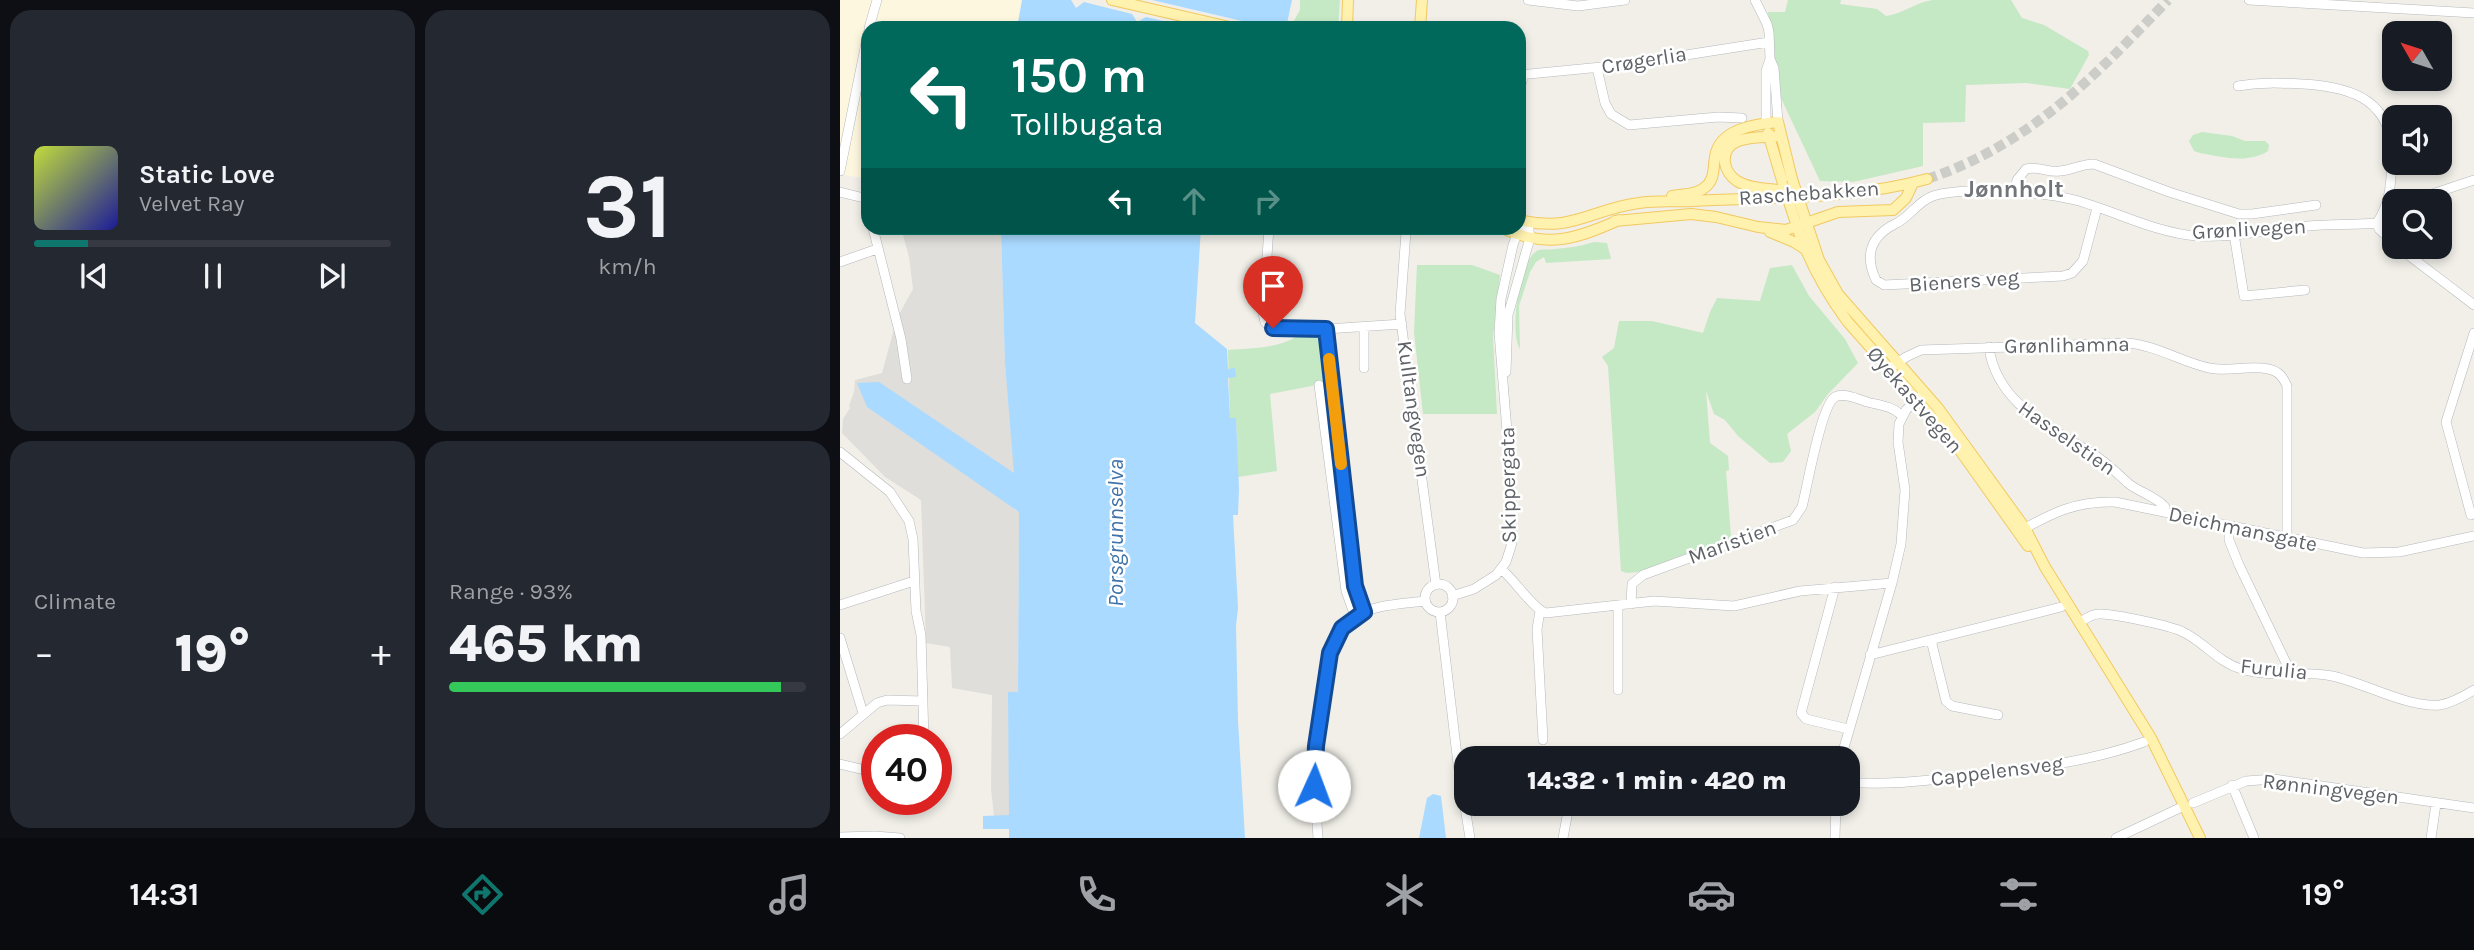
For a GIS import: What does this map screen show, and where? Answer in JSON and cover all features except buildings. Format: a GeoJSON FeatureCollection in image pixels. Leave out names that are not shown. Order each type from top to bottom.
{"type":"FeatureCollection","features":[{"type":"Feature","properties":{"kind":"main road"},"geometry":{"type":"LineString","coordinates":[[1112,0],[1204,21]]}},
{"type":"Feature","properties":{"kind":"main road"},"geometry":{"type":"LineString","coordinates":[[1347,21],[1348,0]]}},
{"type":"Feature","properties":{"kind":"main road"},"geometry":{"type":"LineString","coordinates":[[1420,21],[1422,0]]}},
{"type":"Feature","properties":{"kind":"main road"},"geometry":{"type":"LineString","coordinates":[[1638,203],[1702,190],[1712,178],[1715,155],[1720,144],[1737,131],[1778,122],[1801,225]]}},
{"type":"Feature","properties":{"kind":"main road"},"geometry":{"type":"LineString","coordinates":[[1766,123],[1780,176],[1797,210]]}},
{"type":"Feature","properties":{"kind":"main road"},"geometry":{"type":"LineString","coordinates":[[1781,136],[1742,139],[1733,144],[1725,159],[1729,172],[1735,180],[1750,186],[1773,188],[1803,196]]}},
{"type":"Feature","properties":{"kind":"main road","name":"Raschebakken"},"geometry":{"type":"LineString","coordinates":[[1526,221],[1562,224],[1638,203],[1860,192],[1927,179]]}},
{"type":"Feature","properties":{"kind":"main road"},"geometry":{"type":"LineString","coordinates":[[1615,221],[1691,214],[1716,216],[1781,230],[1838,212],[1893,209],[1906,198],[1913,183]]}},
{"type":"Feature","properties":{"kind":"main road","name":"Raschebakken"},"geometry":{"type":"LineString","coordinates":[[1520,235],[1548,241],[1569,239],[1643,211],[1689,201]]}},
{"type":"Feature","properties":{"kind":"main road","name":"Øyekastvegen"},"geometry":{"type":"LineString","coordinates":[[1801,225],[1805,249],[1833,301],[1894,365]]}},
{"type":"Feature","properties":{"kind":"main road","name":"Øyekastvegen"},"geometry":{"type":"LineString","coordinates":[[1801,225],[1831,283],[1848,308],[1921,396],[2021,530],[2151,738],[2189,804],[2200,838]]}},
{"type":"Feature","properties":{"kind":"main road"},"geometry":{"type":"LineString","coordinates":[[1758,226],[1805,249]]}},
{"type":"Feature","properties":{"kind":"street"},"geometry":{"type":"LineString","coordinates":[[871,21],[877,0]]}},
{"type":"Feature","properties":{"kind":"street"},"geometry":{"type":"LineString","coordinates":[[1528,0],[1578,6],[1625,0]]}},
{"type":"Feature","properties":{"kind":"street"},"geometry":{"type":"LineString","coordinates":[[1755,0],[1767,24],[1769,42],[1766,123]]}},
{"type":"Feature","properties":{"kind":"street"},"geometry":{"type":"LineString","coordinates":[[2249,0],[2474,13]]}},
{"type":"Feature","properties":{"kind":"street","name":"Crøgerlia"},"geometry":{"type":"LineString","coordinates":[[1526,75],[1597,68],[1769,42]]}},
{"type":"Feature","properties":{"kind":"street"},"geometry":{"type":"LineString","coordinates":[[1770,59],[1774,68],[1778,122]]}},
{"type":"Feature","properties":{"kind":"street"},"geometry":{"type":"LineString","coordinates":[[840,171],[861,68]]}},
{"type":"Feature","properties":{"kind":"street"},"geometry":{"type":"LineString","coordinates":[[1597,68],[1605,103],[1611,114],[1629,125],[1718,117],[1742,118]]}},
{"type":"Feature","properties":{"kind":"street"},"geometry":{"type":"LineString","coordinates":[[2238,86],[2272,82],[2334,86],[2350,91],[2369,102],[2381,113],[2390,135],[2390,189]]}},
{"type":"Feature","properties":{"kind":"street","name":"Grønlivegen"},"geometry":{"type":"LineString","coordinates":[[2015,192],[2017,180],[2026,169],[2060,171],[2094,164],[2239,214],[2316,205]]}},
{"type":"Feature","properties":{"kind":"street"},"geometry":{"type":"LineString","coordinates":[[2447,189],[2474,180]]}},
{"type":"Feature","properties":{"kind":"street"},"geometry":{"type":"LineString","coordinates":[[840,192],[861,197]]}},
{"type":"Feature","properties":{"kind":"street","name":"Grønlivegen"},"geometry":{"type":"LineString","coordinates":[[1913,213],[1926,199],[1934,195],[2015,192],[2075,200],[2177,233],[2195,236],[2377,223]]}},
{"type":"Feature","properties":{"kind":"street","name":"Bieners veg"},"geometry":{"type":"LineString","coordinates":[[1913,213],[1884,231],[1872,243],[1869,260],[1874,275],[1881,284],[1903,285],[2072,273],[2082,261],[2097,208]]}},
{"type":"Feature","properties":{"kind":"street"},"geometry":{"type":"LineString","coordinates":[[2382,213],[2377,223],[2382,233]]}},
{"type":"Feature","properties":{"kind":"street","name":"Skippergata"},"geometry":{"type":"LineString","coordinates":[[1504,384],[1508,315],[1530,238],[1526,228]]}},
{"type":"Feature","properties":{"kind":"street"},"geometry":{"type":"LineString","coordinates":[[2234,234],[2242,293],[2246,297],[2305,290]]}},
{"type":"Feature","properties":{"kind":"street"},"geometry":{"type":"LineString","coordinates":[[874,235],[901,338],[907,379]]}},
{"type":"Feature","properties":{"kind":"street"},"geometry":{"type":"LineString","coordinates":[[1269,235],[1264,313],[1265,322],[1273,328],[1326,329],[1402,324]]}},
{"type":"Feature","properties":{"kind":"street","name":"Kulltangvegen"},"geometry":{"type":"LineString","coordinates":[[1406,235],[1400,314],[1436,585]]}},
{"type":"Feature","properties":{"kind":"street","name":"Skippergata"},"geometry":{"type":"LineString","coordinates":[[1452,596],[1482,585],[1501,569],[1509,555],[1513,533],[1499,321],[1504,286],[1517,235]]}},
{"type":"Feature","properties":{"kind":"street"},"geometry":{"type":"LineString","coordinates":[[840,262],[877,249]]}},
{"type":"Feature","properties":{"kind":"street"},"geometry":{"type":"LineString","coordinates":[[2414,259],[2474,304]]}},
{"type":"Feature","properties":{"kind":"street"},"geometry":{"type":"LineString","coordinates":[[1364,327],[1364,368]]}},
{"type":"Feature","properties":{"kind":"street"},"geometry":{"type":"LineString","coordinates":[[1326,329],[1359,614]]}},
{"type":"Feature","properties":{"kind":"street"},"geometry":{"type":"LineString","coordinates":[[2471,515],[2446,422],[2474,333]]}},
{"type":"Feature","properties":{"kind":"street","name":"Grønlihamna"},"geometry":{"type":"LineString","coordinates":[[1894,365],[1922,350],[2140,344],[2207,368],[2266,368],[2280,373],[2287,386],[2288,408],[2287,539]]}},
{"type":"Feature","properties":{"kind":"street","name":"Hasselstien"},"geometry":{"type":"LineString","coordinates":[[1989,347],[1998,377],[2015,401],[2097,457],[2127,482],[2161,502],[2165,508],[2164,512]]}},
{"type":"Feature","properties":{"kind":"street"},"geometry":{"type":"LineString","coordinates":[[1319,386],[1346,591],[1359,614]]}},
{"type":"Feature","properties":{"kind":"street","name":"Maristien"},"geometry":{"type":"LineString","coordinates":[[1631,604],[1632,584],[1643,575],[1758,534],[1796,516],[1802,507],[1823,419],[1835,397],[1842,395],[1894,409],[1902,416]]}},
{"type":"Feature","properties":{"kind":"street"},"geometry":{"type":"LineString","coordinates":[[1844,746],[1892,583],[1900,544],[1904,480],[1898,442],[1899,424],[1902,416],[1921,396]]}},
{"type":"Feature","properties":{"kind":"street"},"geometry":{"type":"LineString","coordinates":[[840,452],[890,492],[909,521],[913,539],[916,611],[921,635],[924,724]]}},
{"type":"Feature","properties":{"kind":"street","name":"Deichmansgate"},"geometry":{"type":"LineString","coordinates":[[2021,530],[2060,510],[2096,501],[2115,502],[2347,551],[2382,553],[2414,550],[2474,536]]}},
{"type":"Feature","properties":{"kind":"street"},"geometry":{"type":"LineString","coordinates":[[2229,526],[2229,540],[2239,565],[2291,673]]}},
{"type":"Feature","properties":{"kind":"street"},"geometry":{"type":"LineString","coordinates":[[1501,569],[1540,611],[1560,612],[1654,601],[1734,606],[1780,595],[1892,583]]}},
{"type":"Feature","properties":{"kind":"street"},"geometry":{"type":"LineString","coordinates":[[840,605],[914,581]]}},
{"type":"Feature","properties":{"kind":"street"},"geometry":{"type":"LineString","coordinates":[[1436,585],[1445,586],[1452,596],[1448,608],[1440,612],[1430,609],[1425,601],[1426,592],[1436,585]]}},
{"type":"Feature","properties":{"kind":"street"},"geometry":{"type":"LineString","coordinates":[[1835,587],[1801,717],[1848,729]]}},
{"type":"Feature","properties":{"kind":"street"},"geometry":{"type":"LineString","coordinates":[[1318,838],[1315,771],[1327,669],[1338,634],[1359,614],[1425,601]]}},
{"type":"Feature","properties":{"kind":"street"},"geometry":{"type":"LineString","coordinates":[[1618,605],[1618,690]]}},
{"type":"Feature","properties":{"kind":"street"},"geometry":{"type":"LineString","coordinates":[[1870,655],[2061,607]]}},
{"type":"Feature","properties":{"kind":"street"},"geometry":{"type":"LineString","coordinates":[[1540,611],[1537,629],[1543,740]]}},
{"type":"Feature","properties":{"kind":"street"},"geometry":{"type":"LineString","coordinates":[[1440,612],[1459,746]]}},
{"type":"Feature","properties":{"kind":"street","name":"Furulia"},"geometry":{"type":"LineString","coordinates":[[2080,622],[2099,614],[2170,627],[2183,632],[2228,664],[2241,669],[2331,676],[2422,704],[2439,705],[2474,690]]}},
{"type":"Feature","properties":{"kind":"street"},"geometry":{"type":"LineString","coordinates":[[840,638],[863,713]]}},
{"type":"Feature","properties":{"kind":"street"},"geometry":{"type":"LineString","coordinates":[[1931,640],[1946,701],[1952,706],[1998,715]]}},
{"type":"Feature","properties":{"kind":"street"},"geometry":{"type":"LineString","coordinates":[[840,734],[872,705],[887,700],[923,701]]}},
{"type":"Feature","properties":{"kind":"street","name":"Cappelensveg"},"geometry":{"type":"LineString","coordinates":[[1860,782],[1898,783],[2013,770],[2077,760],[2144,742]]}},
{"type":"Feature","properties":{"kind":"street"},"geometry":{"type":"LineString","coordinates":[[840,764],[861,769]]}},
{"type":"Feature","properties":{"kind":"street","name":"Rønningvegen"},"geometry":{"type":"LineString","coordinates":[[2116,838],[2232,785],[2260,779],[2474,808]]}},
{"type":"Feature","properties":{"kind":"street"},"geometry":{"type":"LineString","coordinates":[[2232,785],[2254,838]]}},
{"type":"Feature","properties":{"kind":"street"},"geometry":{"type":"LineString","coordinates":[[2431,838],[2436,804]]}},
{"type":"Feature","properties":{"kind":"street"},"geometry":{"type":"LineString","coordinates":[[1468,816],[1470,838]]}},
{"type":"Feature","properties":{"kind":"street"},"geometry":{"type":"LineString","coordinates":[[1563,838],[1567,816]]}},
{"type":"Feature","properties":{"kind":"street"},"geometry":{"type":"LineString","coordinates":[[1835,838],[1836,816]]}},
{"type":"Feature","properties":{"kind":"street"},"geometry":{"type":"LineString","coordinates":[[840,837],[900,838]]}},
{"type":"Feature","properties":{"kind":"shaded area"},"geometry":{"type":"Polygon","coordinates":[[[840,0],[1022,0],[1018,21],[861,21],[861,178],[840,174],[840,0]]]}},
{"type":"Feature","properties":{"kind":"shaded area"},"geometry":{"type":"Polygon","coordinates":[[[903,235],[1001,235],[1005,364],[1015,474],[1010,471],[1014,509],[1019,512],[1018,693],[1009,693],[1009,816],[994,816],[991,789],[992,695],[952,688],[950,647],[926,643],[921,500],[885,477],[842,433],[843,419],[850,408],[855,380],[882,373],[897,318],[913,289],[903,235]]]}},
{"type":"Feature","properties":{"kind":"green space"},"geometry":{"type":"Polygon","coordinates":[[[1300,0],[1340,0],[1338,21],[1294,21],[1300,10],[1300,0]]]}},
{"type":"Feature","properties":{"kind":"green space"},"geometry":{"type":"Polygon","coordinates":[[[1788,0],[1841,0],[1840,4],[1877,9],[1886,16],[1933,0],[2011,0],[2022,18],[2044,25],[2088,51],[2089,55],[2070,89],[2026,83],[1966,85],[1965,122],[1923,123],[1923,166],[1853,182],[1820,181],[1773,81],[1768,12],[1785,12],[1788,0]]]}},
{"type":"Feature","properties":{"kind":"green space"},"geometry":{"type":"Polygon","coordinates":[[[2202,132],[2232,136],[2245,141],[2265,141],[2269,145],[2268,151],[2243,158],[2200,153],[2194,151],[2189,141],[2193,135],[2202,132]]]}},
{"type":"Feature","properties":{"kind":"green space"},"geometry":{"type":"Polygon","coordinates":[[[1594,242],[1607,243],[1611,259],[1546,263],[1544,257],[1536,262],[1519,306],[1520,349],[1516,328],[1518,296],[1521,280],[1532,255],[1539,250],[1594,242]]]}},
{"type":"Feature","properties":{"kind":"green space"},"geometry":{"type":"Polygon","coordinates":[[[1417,265],[1472,265],[1500,275],[1493,337],[1497,414],[1423,414],[1414,332],[1417,265]]]}},
{"type":"Feature","properties":{"kind":"green space"},"geometry":{"type":"Polygon","coordinates":[[[1792,265],[1809,296],[1845,339],[1858,363],[1828,394],[1815,412],[1787,434],[1791,451],[1783,462],[1770,463],[1738,436],[1725,420],[1714,414],[1706,391],[1710,443],[1728,456],[1729,470],[1726,471],[1731,537],[1638,572],[1621,571],[1608,366],[1602,357],[1614,348],[1619,321],[1652,321],[1703,333],[1717,298],[1760,301],[1770,268],[1792,265]]]}},
{"type":"Feature","properties":{"kind":"green space"},"geometry":{"type":"Polygon","coordinates":[[[1300,334],[1318,335],[1321,339],[1327,383],[1270,394],[1277,471],[1238,477],[1236,419],[1230,419],[1228,350],[1284,343],[1300,334]]]}},
{"type":"Feature","properties":{"kind":"water"},"geometry":{"type":"Polygon","coordinates":[[[1022,0],[1292,0],[1288,21],[1018,21],[1022,0]]]}},
{"type":"Feature","properties":{"kind":"water","name":"Porsgrunnselva"},"geometry":{"type":"Polygon","coordinates":[[[1001,235],[1201,235],[1195,323],[1227,349],[1228,369],[1235,368],[1236,377],[1228,378],[1230,418],[1236,418],[1239,489],[1238,515],[1233,515],[1238,608],[1238,721],[1245,838],[1009,838],[1009,829],[983,829],[983,816],[1009,815],[1008,692],[1018,692],[1019,512],[867,407],[857,383],[879,382],[1014,473],[1005,364],[1001,235]]]}},
{"type":"Feature","properties":{"kind":"water"},"geometry":{"type":"Polygon","coordinates":[[[1433,794],[1441,796],[1446,838],[1419,838],[1427,798],[1433,794]]]}},
{"type":"Feature","properties":{"kind":"pier"},"geometry":{"type":"Polygon","coordinates":[[[1071,0],[1152,0],[1242,21],[1163,21],[1146,17],[1136,21],[1132,14],[1084,2],[1076,8],[1071,0]]]}},
{"type":"Feature","properties":{"kind":"tunnel"},"geometry":{"type":"LineString","coordinates":[[1927,179],[1998,147],[2059,105],[2114,56],[2168,0]]}},
{"type":"Feature","properties":{"kind":"slow traffic"},"geometry":{"type":"LineString","coordinates":[[1329,359],[1341,464]]}},
{"type":"Feature","properties":{"kind":"district","name":"Jønnholt"},"geometry":{"type":"Point","coordinates":[2014,189]}},
{"type":"Feature","properties":{"kind":"route"},"geometry":{"type":"LineString","coordinates":[[1273,328],[1326,329],[1355,586],[1364,612],[1342,628],[1330,653],[1316,746],[1314,786]]}}]}
